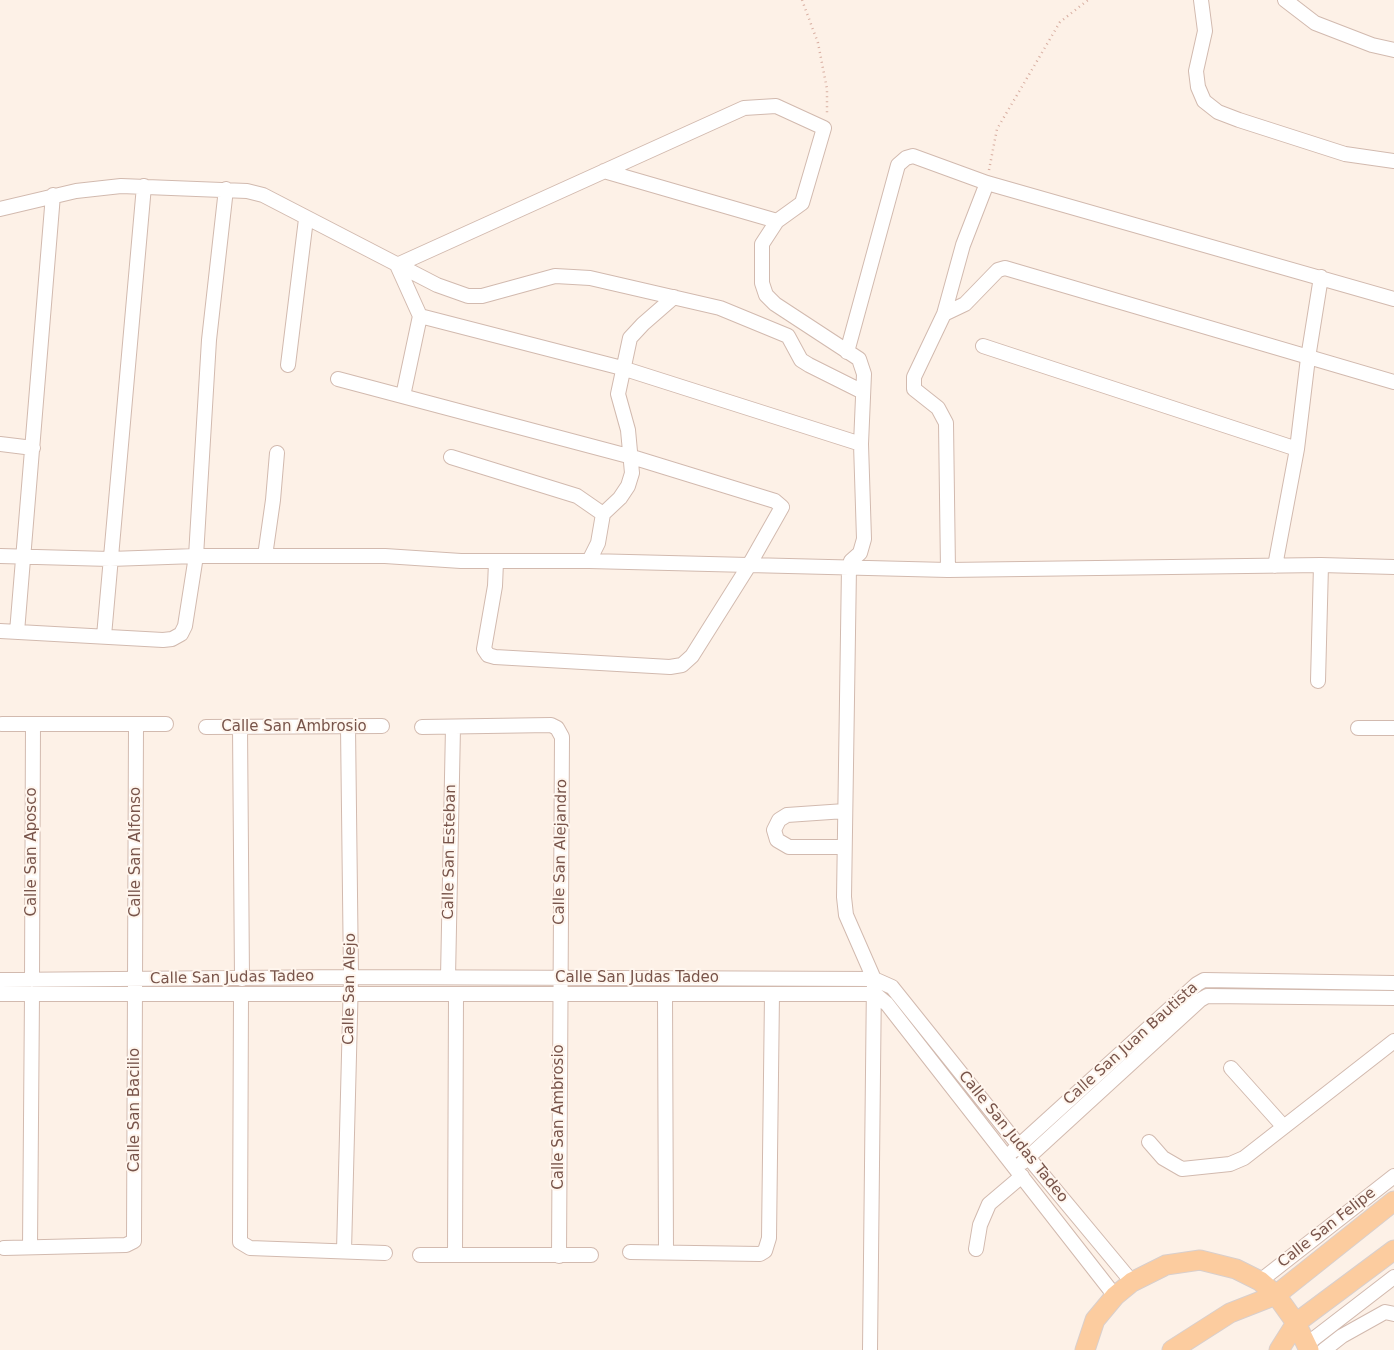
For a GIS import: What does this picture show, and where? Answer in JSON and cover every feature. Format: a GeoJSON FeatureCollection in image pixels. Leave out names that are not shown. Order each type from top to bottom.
{"type":"FeatureCollection","features":[{"type":"Feature","properties":{"kind":"main road"},"geometry":{"type":"LineString","coordinates":[[1172,1350],[1230,1313],[1276,1295],[1394,1201]]}},
{"type":"Feature","properties":{"kind":"main road"},"geometry":{"type":"LineString","coordinates":[[1279,1350],[1296,1323],[1394,1250]]}},
{"type":"Feature","properties":{"kind":"main road"},"geometry":{"type":"LineString","coordinates":[[1085,1350],[1095,1320],[1115,1296],[1132,1282],[1166,1265],[1200,1260],[1236,1269],[1260,1280],[1276,1295],[1313,1348]]}},
{"type":"Feature","properties":{"kind":"street"},"geometry":{"type":"LineString","coordinates":[[1201,0],[1205,31],[1196,71],[1198,87],[1204,101],[1218,112],[1238,120],[1345,154],[1394,161]]}},
{"type":"Feature","properties":{"kind":"street"},"geometry":{"type":"LineString","coordinates":[[1284,0],[1315,23],[1372,45],[1394,50]]}},
{"type":"Feature","properties":{"kind":"street"},"geometry":{"type":"LineString","coordinates":[[397,265],[744,108],[776,106],[824,128],[802,202],[777,221],[762,244],[762,283],[766,295],[775,304],[859,359],[863,367],[861,444],[864,539],[860,553],[851,561],[849,567],[844,897],[846,915],[874,979],[875,994],[870,1350]]}},
{"type":"Feature","properties":{"kind":"street"},"geometry":{"type":"LineString","coordinates":[[847,352],[898,166],[906,158],[912,156],[922,157],[987,183],[1394,299]]}},
{"type":"Feature","properties":{"kind":"street"},"geometry":{"type":"LineString","coordinates":[[604,171],[777,221]]}},
{"type":"Feature","properties":{"kind":"street"},"geometry":{"type":"LineString","coordinates":[[948,570],[946,423],[942,412],[918,394],[914,384],[914,377],[944,314],[963,245],[987,183]]}},
{"type":"Feature","properties":{"kind":"street"},"geometry":{"type":"LineString","coordinates":[[0,210],[53,195],[121,186],[226,189],[263,195],[397,265],[438,285],[468,296],[482,296],[555,276],[572,276],[720,308],[788,336],[801,360],[863,392]]}},
{"type":"Feature","properties":{"kind":"street"},"geometry":{"type":"LineString","coordinates":[[104,636],[144,186]]}},
{"type":"Feature","properties":{"kind":"street"},"geometry":{"type":"LineString","coordinates":[[0,631],[163,640],[172,639],[180,634],[188,617],[196,556],[209,340],[226,189]]}},
{"type":"Feature","properties":{"kind":"street"},"geometry":{"type":"LineString","coordinates":[[17,632],[25,556],[53,195]]}},
{"type":"Feature","properties":{"kind":"street"},"geometry":{"type":"LineString","coordinates":[[288,365],[306,219]]}},
{"type":"Feature","properties":{"kind":"street"},"geometry":{"type":"LineString","coordinates":[[397,265],[420,316],[403,396]]}},
{"type":"Feature","properties":{"kind":"street"},"geometry":{"type":"LineString","coordinates":[[944,314],[965,304],[998,270],[1005,268],[1394,382]]}},
{"type":"Feature","properties":{"kind":"street"},"geometry":{"type":"LineString","coordinates":[[1275,566],[1297,449],[1308,358],[1321,277]]}},
{"type":"Feature","properties":{"kind":"street"},"geometry":{"type":"LineString","coordinates":[[589,561],[598,543],[603,514],[620,498],[628,486],[632,473],[628,430],[618,394],[622,368],[630,338],[674,297]]}},
{"type":"Feature","properties":{"kind":"street"},"geometry":{"type":"LineString","coordinates":[[420,316],[622,368],[861,444]]}},
{"type":"Feature","properties":{"kind":"street"},"geometry":{"type":"LineString","coordinates":[[983,346],[1297,449]]}},
{"type":"Feature","properties":{"kind":"street"},"geometry":{"type":"LineString","coordinates":[[338,380],[632,457],[779,503],[782,507],[780,514],[748,567],[692,656],[682,665],[670,668],[488,655],[484,649],[495,586],[496,562]]}},
{"type":"Feature","properties":{"kind":"street"},"geometry":{"type":"LineString","coordinates":[[0,444],[33,448]]}},
{"type":"Feature","properties":{"kind":"street"},"geometry":{"type":"LineString","coordinates":[[264,556],[273,500],[277,453]]}},
{"type":"Feature","properties":{"kind":"street"},"geometry":{"type":"LineString","coordinates":[[451,457],[577,496],[603,514]]}},
{"type":"Feature","properties":{"kind":"street"},"geometry":{"type":"LineString","coordinates":[[0,556],[110,560],[196,556],[385,556],[496,562],[589,561],[748,567],[849,567],[948,570],[1275,566],[1394,567]]}},
{"type":"Feature","properties":{"kind":"street"},"geometry":{"type":"LineString","coordinates":[[1318,681],[1322,566]]}},
{"type":"Feature","properties":{"kind":"street"},"geometry":{"type":"LineString","coordinates":[[2,724],[166,724]]}},
{"type":"Feature","properties":{"kind":"street","name":"Calle San Aposco"},"geometry":{"type":"LineString","coordinates":[[32,987],[33,724]]}},
{"type":"Feature","properties":{"kind":"street","name":"Calle San Alfonso"},"geometry":{"type":"LineString","coordinates":[[136,725],[136,979]]}},
{"type":"Feature","properties":{"kind":"street","name":"Calle San Alejandro"},"geometry":{"type":"LineString","coordinates":[[453,727],[551,725],[557,728],[563,740],[560,978]]}},
{"type":"Feature","properties":{"kind":"street"},"geometry":{"type":"LineString","coordinates":[[240,726],[242,979]]}},
{"type":"Feature","properties":{"kind":"street","name":"Calle San Ambrosio"},"geometry":{"type":"LineString","coordinates":[[206,727],[382,726]]}},
{"type":"Feature","properties":{"kind":"street","name":"Calle San Alejo"},"geometry":{"type":"LineString","coordinates":[[344,1251],[351,995],[348,727]]}},
{"type":"Feature","properties":{"kind":"street"},"geometry":{"type":"LineString","coordinates":[[422,727],[453,727]]}},
{"type":"Feature","properties":{"kind":"street","name":"Calle San Esteban"},"geometry":{"type":"LineString","coordinates":[[448,977],[453,727]]}},
{"type":"Feature","properties":{"kind":"street"},"geometry":{"type":"LineString","coordinates":[[1358,728],[1394,728]]}},
{"type":"Feature","properties":{"kind":"street"},"geometry":{"type":"LineString","coordinates":[[844,846],[789,847],[777,840],[774,830],[779,820],[787,815],[845,810]]}},
{"type":"Feature","properties":{"kind":"street","name":"Calle San Judas Tadeo"},"geometry":{"type":"LineString","coordinates":[[0,994],[32,987],[136,979],[351,977],[874,979],[892,987],[1028,1157],[1132,1282]]}},
{"type":"Feature","properties":{"kind":"street","name":"Calle San Ambrosio"},"geometry":{"type":"LineString","coordinates":[[559,1256],[560,978]]}},
{"type":"Feature","properties":{"kind":"street","name":"Calle San Bacilio"},"geometry":{"type":"LineString","coordinates":[[30,1247],[126,1245],[134,1241],[136,979]]}},
{"type":"Feature","properties":{"kind":"street","name":"Calle San Judas Tadeo"},"geometry":{"type":"LineString","coordinates":[[0,980],[32,987],[136,994],[875,994],[887,1004],[1008,1156],[1115,1296]]}},
{"type":"Feature","properties":{"kind":"street","name":"Calle San Juan Bautista"},"geometry":{"type":"LineString","coordinates":[[1008,1156],[1197,984],[1204,980],[1394,983]]}},
{"type":"Feature","properties":{"kind":"street"},"geometry":{"type":"LineString","coordinates":[[4,1248],[30,1247],[32,987]]}},
{"type":"Feature","properties":{"kind":"street"},"geometry":{"type":"LineString","coordinates":[[241,994],[240,1242],[250,1248],[385,1253]]}},
{"type":"Feature","properties":{"kind":"street"},"geometry":{"type":"LineString","coordinates":[[456,994],[456,1255]]}},
{"type":"Feature","properties":{"kind":"street"},"geometry":{"type":"LineString","coordinates":[[665,994],[666,1252]]}},
{"type":"Feature","properties":{"kind":"street"},"geometry":{"type":"LineString","coordinates":[[630,1252],[760,1254],[768,1246],[772,994]]}},
{"type":"Feature","properties":{"kind":"street","name":"Calle San Juan Bautista"},"geometry":{"type":"LineString","coordinates":[[976,1249],[980,1225],[989,1204],[1019,1172],[1028,1157],[1200,1000],[1207,996],[1394,998]]}},
{"type":"Feature","properties":{"kind":"street"},"geometry":{"type":"LineString","coordinates":[[1149,1142],[1163,1158],[1182,1169],[1216,1167],[1244,1158],[1282,1126],[1394,1041]]}},
{"type":"Feature","properties":{"kind":"street"},"geometry":{"type":"LineString","coordinates":[[1230,1068],[1282,1126]]}},
{"type":"Feature","properties":{"kind":"street","name":"Calle San Felipe"},"geometry":{"type":"LineString","coordinates":[[1260,1280],[1394,1176]]}},
{"type":"Feature","properties":{"kind":"street"},"geometry":{"type":"LineString","coordinates":[[420,1255],[591,1255]]}},
{"type":"Feature","properties":{"kind":"street"},"geometry":{"type":"LineString","coordinates":[[1313,1348],[1394,1277]]}},
{"type":"Feature","properties":{"kind":"street"},"geometry":{"type":"LineString","coordinates":[[1313,1348],[1342,1336],[1385,1312],[1394,1314]]}},
{"type":"Feature","properties":{"kind":"path"},"geometry":{"type":"LineString","coordinates":[[802,0],[818,43],[823,66],[829,109],[824,128]]}},
{"type":"Feature","properties":{"kind":"path"},"geometry":{"type":"LineString","coordinates":[[987,183],[997,129],[1060,22],[1088,0]]}}]}
